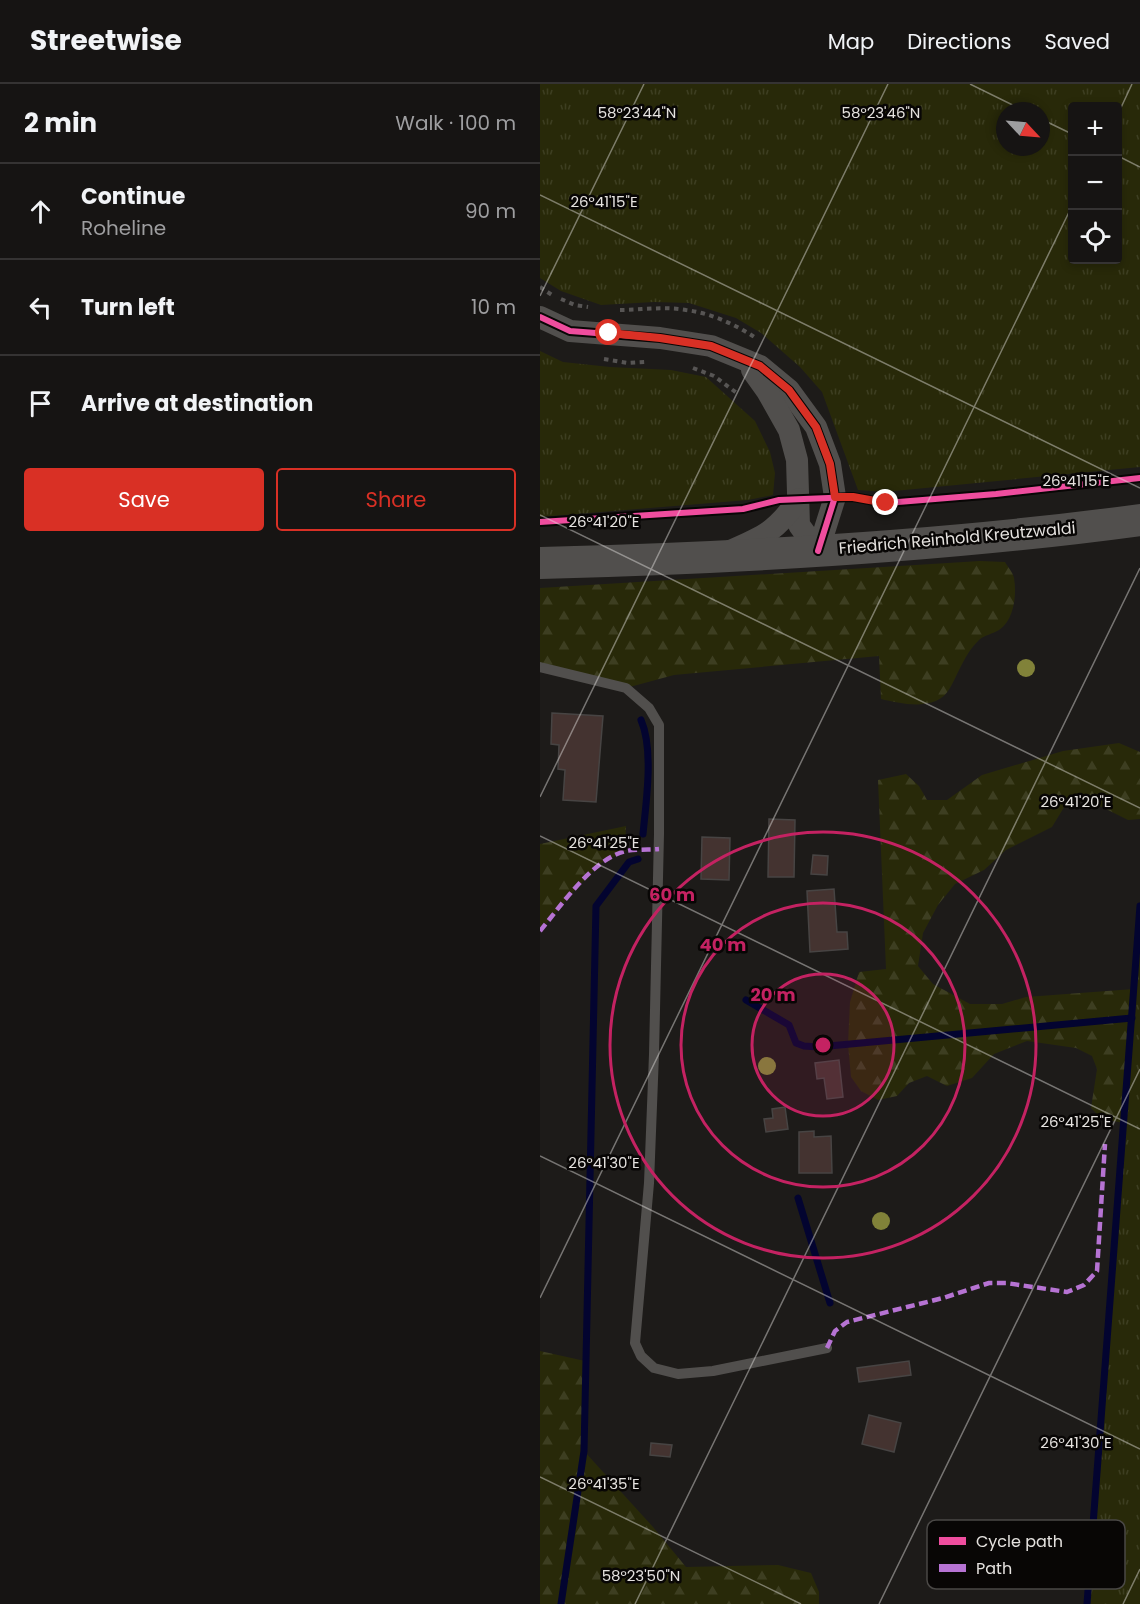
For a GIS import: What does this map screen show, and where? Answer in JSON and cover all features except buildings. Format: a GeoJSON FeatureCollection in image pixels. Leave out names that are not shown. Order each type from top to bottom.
{"type":"FeatureCollection","features":[{"type":"Feature","properties":{"kind":"main road","name":"Friedrich Reinhold Kreutzwaldi"},"geometry":{"type":"LineString","coordinates":[[540,563],[883,547],[1131,521]]}},
{"type":"Feature","properties":{"kind":"street"},"geometry":{"type":"LineString","coordinates":[[540,316],[570,331],[660,338],[711,346],[760,366],[789,390],[816,427],[830,464],[835,497],[818,551]]}},
{"type":"Feature","properties":{"kind":"street"},"geometry":{"type":"LineString","coordinates":[[743,359],[767,391],[789,429],[797,460],[799,525],[818,551]]}},
{"type":"Feature","properties":{"kind":"street"},"geometry":{"type":"LineString","coordinates":[[718,556],[765,536],[785,519],[799,499]]}},
{"type":"Feature","properties":{"kind":"lane"},"geometry":{"type":"LineString","coordinates":[[540,667],[626,688],[649,708],[659,725],[659,834],[649,1183],[635,1343],[641,1356],[654,1368],[678,1374],[713,1371],[827,1348]]}},
{"type":"Feature","properties":{"kind":"path"},"geometry":{"type":"LineString","coordinates":[[596,358],[628,363],[647,362]]}},
{"type":"Feature","properties":{"kind":"path"},"geometry":{"type":"LineString","coordinates":[[684,364],[714,376],[741,396]]}},
{"type":"Feature","properties":{"kind":"green space"},"geometry":{"type":"Polygon","coordinates":[[[540,84],[1140,84],[1140,467],[884,492],[858,490],[822,392],[800,367],[761,333],[736,318],[689,303],[601,305],[561,291],[540,278],[540,84]]]}},
{"type":"Feature","properties":{"kind":"green space"},"geometry":{"type":"Polygon","coordinates":[[[540,351],[563,362],[671,370],[706,377],[755,421],[770,452],[775,473],[773,495],[748,500],[540,517],[540,351]]]}},
{"type":"Feature","properties":{"kind":"green space"},"geometry":{"type":"Polygon","coordinates":[[[980,561],[1005,562],[1012,572],[1015,592],[1011,614],[1004,626],[981,638],[974,645],[950,688],[937,701],[909,704],[881,699],[879,656],[674,675],[626,688],[540,667],[540,588],[980,561]]]}},
{"type":"Feature","properties":{"kind":"green space"},"geometry":{"type":"Polygon","coordinates":[[[1119,743],[1140,752],[1140,819],[1128,820],[1088,800],[1066,804],[1052,827],[1006,850],[984,870],[955,884],[938,905],[923,933],[918,966],[933,984],[970,1004],[1002,1004],[1026,997],[1134,989],[1124,1123],[1102,1119],[1091,1108],[1097,1069],[1092,1056],[1076,1048],[1027,1041],[994,1054],[972,1078],[947,1086],[927,1076],[909,1083],[897,1096],[878,1100],[861,1091],[851,1077],[848,1044],[850,1002],[859,972],[886,969],[878,780],[906,774],[919,786],[927,800],[947,800],[982,775],[1063,751],[1119,743]]]}},
{"type":"Feature","properties":{"kind":"green space"},"geometry":{"type":"Polygon","coordinates":[[[626,826],[625,851],[601,863],[540,931],[540,844],[626,826]]]}},
{"type":"Feature","properties":{"kind":"green space"},"geometry":{"type":"Polygon","coordinates":[[[1140,906],[1140,1604],[1087,1604],[1088,1589],[1125,1589],[1125,1520],[1093,1520],[1140,906]]]}},
{"type":"Feature","properties":{"kind":"green space"},"geometry":{"type":"Polygon","coordinates":[[[540,1351],[585,1361],[584,1451],[686,1567],[778,1565],[811,1573],[819,1592],[819,1604],[540,1604],[540,1351]]]}},
{"type":"Feature","properties":{"kind":"waterway"},"geometry":{"type":"LineString","coordinates":[[641,720],[645,732],[648,761],[643,834]]}},
{"type":"Feature","properties":{"kind":"waterway"},"geometry":{"type":"LineString","coordinates":[[561,1604],[584,1451],[596,906],[629,862],[638,859]]}},
{"type":"Feature","properties":{"kind":"waterway"},"geometry":{"type":"LineString","coordinates":[[1093,1520],[1140,906]]}},
{"type":"Feature","properties":{"kind":"waterway"},"geometry":{"type":"LineString","coordinates":[[746,1000],[789,1025],[796,1043],[818,1047],[1132,1018]]}},
{"type":"Feature","properties":{"kind":"waterway"},"geometry":{"type":"LineString","coordinates":[[798,1198],[830,1303]]}},
{"type":"Feature","properties":{"kind":"waterway"},"geometry":{"type":"LineString","coordinates":[[1087,1604],[1088,1589]]}},
{"type":"Feature","properties":{"kind":"marked path"},"geometry":{"type":"LineString","coordinates":[[540,931],[567,897],[601,863],[626,851],[659,849]]}},
{"type":"Feature","properties":{"kind":"marked path"},"geometry":{"type":"LineString","coordinates":[[827,1348],[835,1331],[847,1322],[943,1298],[989,1283],[1006,1283],[1067,1292],[1084,1285],[1097,1271],[1105,1144]]}},
{"type":"Feature","properties":{"kind":"cycle path"},"geometry":{"type":"LineString","coordinates":[[540,317],[570,331],[660,338],[711,346],[760,366],[789,390],[816,427],[830,464],[835,497],[818,551]]}},
{"type":"Feature","properties":{"kind":"cycle path"},"geometry":{"type":"LineString","coordinates":[[540,522],[743,509],[779,500],[853,497],[886,503],[996,494],[1140,478]]}},
{"type":"Feature","properties":{"kind":"route"},"geometry":{"type":"LineString","coordinates":[[609,333],[711,346],[760,366],[789,390],[816,427],[830,464],[835,497],[853,497],[886,503]]}}]}
